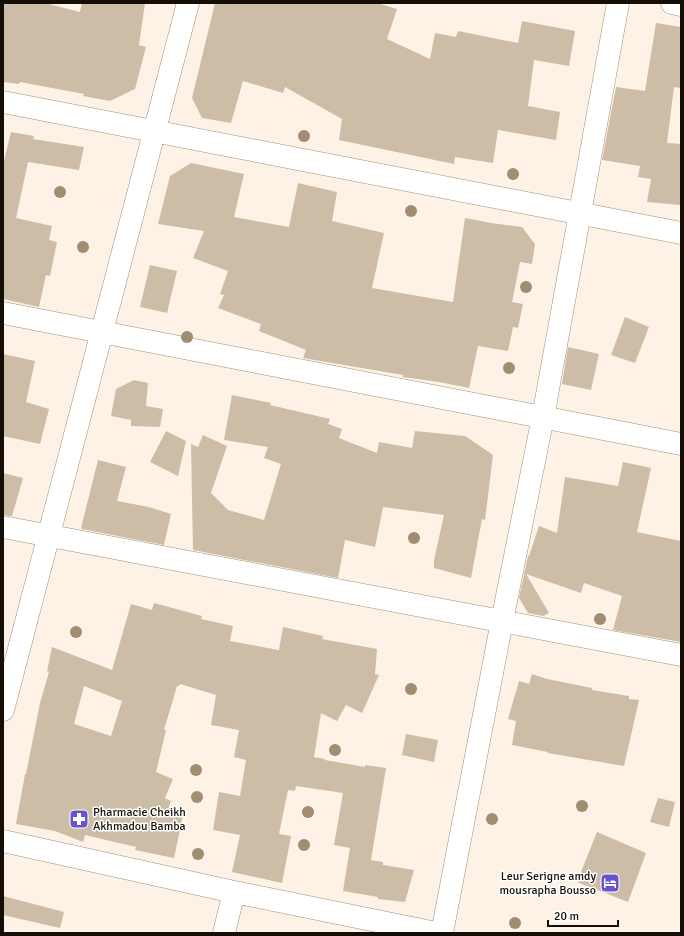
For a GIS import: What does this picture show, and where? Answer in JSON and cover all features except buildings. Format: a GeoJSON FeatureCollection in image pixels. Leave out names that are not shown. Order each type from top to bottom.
{"type":"FeatureCollection","features":[{"type":"Feature","properties":{"kind":"street"},"geometry":{"type":"LineString","coordinates":[[3,710],[188,3]]}},
{"type":"Feature","properties":{"kind":"street"},"geometry":{"type":"LineString","coordinates":[[442,933],[543,417],[618,3]]}},
{"type":"Feature","properties":{"kind":"street"},"geometry":{"type":"LineString","coordinates":[[672,3],[681,5]]}},
{"type":"Feature","properties":{"kind":"street"},"geometry":{"type":"LineString","coordinates":[[3,102],[681,233]]}},
{"type":"Feature","properties":{"kind":"street"},"geometry":{"type":"LineString","coordinates":[[3,313],[681,444]]}},
{"type":"Feature","properties":{"kind":"street"},"geometry":{"type":"LineString","coordinates":[[3,527],[681,655]]}},
{"type":"Feature","properties":{"kind":"street"},"geometry":{"type":"LineString","coordinates":[[3,842],[234,892],[436,933]]}},
{"type":"Feature","properties":{"kind":"street"},"geometry":{"type":"LineString","coordinates":[[224,933],[234,892]]}},
{"type":"Feature","properties":{"kind":"place","name":"Pharmacie Cheikh Akhmadou Bamba"},"geometry":{"type":"Point","coordinates":[79,819]}},
{"type":"Feature","properties":{"kind":"place","name":"Leur Serigne amdy mousrapha Bousso"},"geometry":{"type":"Point","coordinates":[610,883]}}]}
